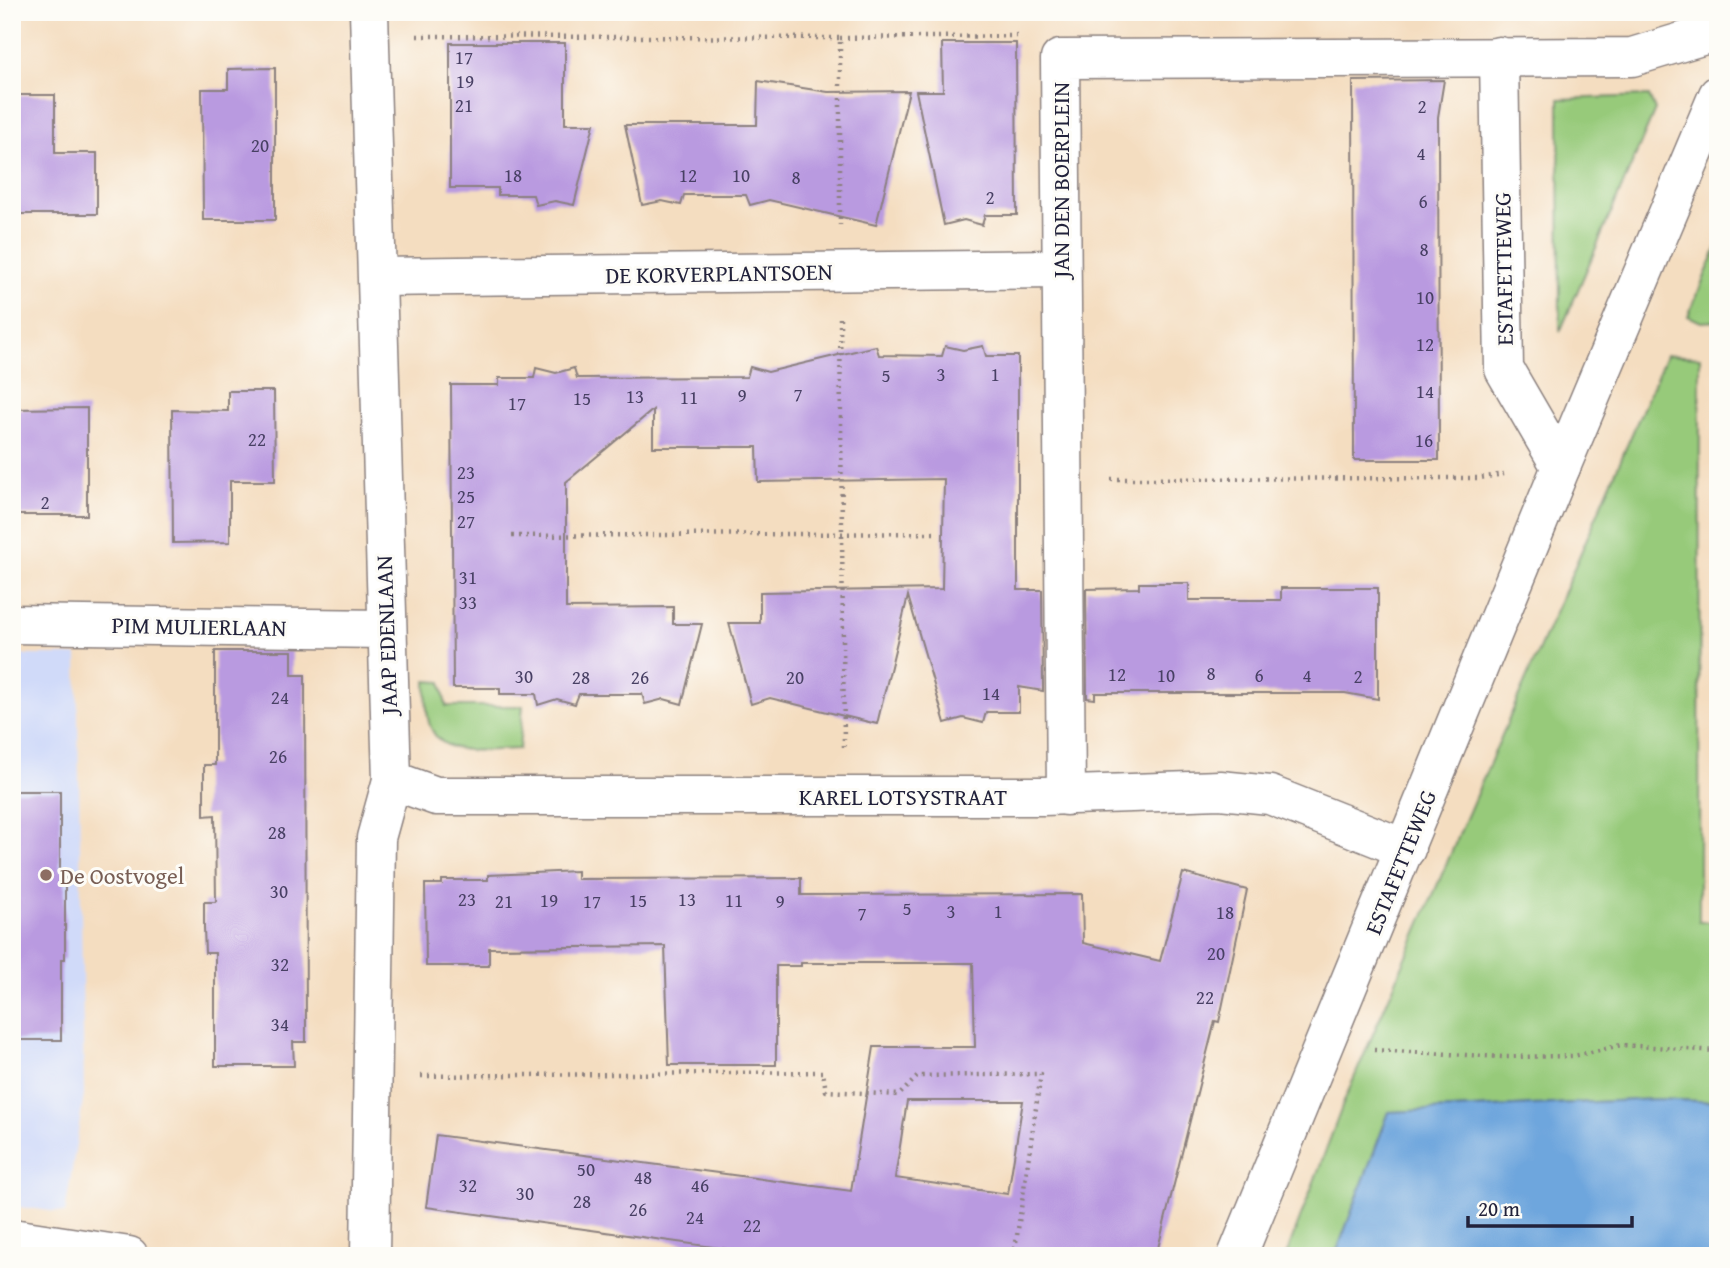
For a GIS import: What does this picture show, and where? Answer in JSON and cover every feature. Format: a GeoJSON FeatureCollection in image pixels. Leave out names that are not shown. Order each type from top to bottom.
{"type":"FeatureCollection","features":[{"type":"Feature","properties":{"kind":"street","name":"JAAP EDENLAAN"},"geometry":{"type":"LineString","coordinates":[[370,24],[385,629],[392,780],[376,838],[370,1256]]}},
{"type":"Feature","properties":{"kind":"street","name":"JAN DEN BOERPLEIN"},"geometry":{"type":"LineString","coordinates":[[1066,796],[1060,59],[1632,57],[1718,31]]}},
{"type":"Feature","properties":{"kind":"street","name":"ESTAFETTEWEG"},"geometry":{"type":"LineString","coordinates":[[1499,56],[1504,369],[1561,467]]}},
{"type":"Feature","properties":{"kind":"street","name":"ESTAFETTEWEG"},"geometry":{"type":"LineString","coordinates":[[1237,1256],[1561,467],[1718,94]]}},
{"type":"Feature","properties":{"kind":"street","name":"DE KORVERPLANTSOEN"},"geometry":{"type":"LineString","coordinates":[[378,277],[1060,269]]}},
{"type":"Feature","properties":{"kind":"street","name":"PIM MULIERLAAN"},"geometry":{"type":"LineString","coordinates":[[12,624],[385,629]]}},
{"type":"Feature","properties":{"kind":"street","name":"KAREL LOTSYSTRAAT"},"geometry":{"type":"LineString","coordinates":[[392,780],[436,796],[1066,796],[1220,790],[1270,795],[1406,849]]}},
{"type":"Feature","properties":{"kind":"street"},"geometry":{"type":"LineString","coordinates":[[12,1238],[129,1256]]}},
{"type":"Feature","properties":{"kind":"path"},"geometry":{"type":"LineString","coordinates":[[370,24],[841,38],[1018,36],[1060,59]]}},
{"type":"Feature","properties":{"kind":"path"},"geometry":{"type":"LineString","coordinates":[[841,38],[839,272],[844,796]]}},
{"type":"Feature","properties":{"kind":"path"},"geometry":{"type":"LineString","coordinates":[[1062,480],[1480,478],[1561,467]]}},
{"type":"Feature","properties":{"kind":"path"},"geometry":{"type":"LineString","coordinates":[[512,536],[939,534]]}},
{"type":"Feature","properties":{"kind":"path"},"geometry":{"type":"LineString","coordinates":[[1324,1045],[1504,1058],[1573,1056],[1621,1045],[1718,1051]]}},
{"type":"Feature","properties":{"kind":"path"},"geometry":{"type":"LineString","coordinates":[[374,1077],[824,1072],[826,1091],[899,1096],[918,1076],[1041,1074],[1014,1256]]}},
{"type":"Feature","properties":{"kind":"shaded area","name":"De Oostvogel"},"geometry":{"type":"Polygon","coordinates":[[[12,655],[77,655],[84,1095],[65,1213],[12,1206],[12,655]]]}},
{"type":"Feature","properties":{"kind":"green space"},"geometry":{"type":"Polygon","coordinates":[[[1649,96],[1655,110],[1560,332],[1559,99],[1649,96]]]}},
{"type":"Feature","properties":{"kind":"green space"},"geometry":{"type":"Polygon","coordinates":[[[1718,245],[1718,321],[1701,322],[1688,316],[1718,245]]]}},
{"type":"Feature","properties":{"kind":"green space"},"geometry":{"type":"Polygon","coordinates":[[[1666,355],[1700,357],[1699,922],[1718,922],[1718,1102],[1657,1099],[1389,1112],[1335,1256],[1286,1256],[1345,1099],[1666,355]]]}},
{"type":"Feature","properties":{"kind":"green space"},"geometry":{"type":"Polygon","coordinates":[[[426,681],[441,682],[446,706],[523,706],[519,749],[459,749],[439,739],[428,719],[426,681]]]}},
{"type":"Feature","properties":{"kind":"water"},"geometry":{"type":"Polygon","coordinates":[[[1657,1099],[1718,1102],[1718,1256],[1335,1256],[1389,1112],[1657,1099]]]}},
{"type":"Feature","properties":{"kind":"building"},"geometry":{"type":"Polygon","coordinates":[[[450,43],[565,43],[565,124],[594,124],[574,205],[555,201],[536,205],[533,195],[498,195],[498,188],[450,188],[450,43]]]}},
{"type":"Feature","properties":{"kind":"building"},"geometry":{"type":"Polygon","coordinates":[[[942,43],[1016,43],[1017,215],[985,215],[982,225],[964,220],[944,225],[916,91],[943,91],[942,43]]]}},
{"type":"Feature","properties":{"kind":"building"},"geometry":{"type":"Polygon","coordinates":[[[275,68],[275,220],[203,220],[202,89],[228,89],[228,69],[275,68]]]}},
{"type":"Feature","properties":{"kind":"building"},"geometry":{"type":"Polygon","coordinates":[[[1444,80],[1438,117],[1439,460],[1354,460],[1353,81],[1444,80]]]}},
{"type":"Feature","properties":{"kind":"building"},"geometry":{"type":"Polygon","coordinates":[[[758,81],[828,92],[909,91],[876,225],[769,200],[750,205],[746,195],[684,195],[681,205],[662,201],[642,205],[625,125],[757,125],[758,81]]]}},
{"type":"Feature","properties":{"kind":"building"},"geometry":{"type":"Polygon","coordinates":[[[12,95],[55,95],[55,153],[97,153],[97,214],[12,214],[12,95]]]}},
{"type":"Feature","properties":{"kind":"building"},"geometry":{"type":"Polygon","coordinates":[[[876,346],[879,355],[942,356],[945,346],[963,350],[983,346],[986,356],[1018,356],[1018,590],[1042,590],[1043,691],[1019,687],[1019,712],[986,712],[983,723],[963,718],[945,723],[908,596],[877,724],[770,698],[751,704],[729,623],[760,623],[760,592],[942,589],[944,479],[758,482],[757,447],[653,447],[653,410],[566,482],[566,608],[673,607],[673,624],[702,624],[682,704],[664,699],[645,704],[642,694],[579,694],[575,704],[557,699],[538,705],[536,694],[500,694],[500,688],[453,688],[451,385],[499,385],[499,378],[534,378],[536,368],[556,373],[574,368],[577,378],[747,377],[750,367],[768,372],[876,346]]]}},
{"type":"Feature","properties":{"kind":"building"},"geometry":{"type":"Polygon","coordinates":[[[228,391],[274,391],[275,481],[230,481],[230,542],[173,543],[172,410],[228,411],[228,391]]]}},
{"type":"Feature","properties":{"kind":"building"},"geometry":{"type":"Polygon","coordinates":[[[87,408],[87,515],[12,515],[12,409],[87,408]]]}},
{"type":"Feature","properties":{"kind":"building"},"geometry":{"type":"Polygon","coordinates":[[[1139,583],[1189,583],[1189,600],[1281,600],[1281,588],[1378,588],[1378,699],[1345,693],[1095,693],[1095,699],[1087,698],[1086,589],[1139,588],[1139,583]]]}},
{"type":"Feature","properties":{"kind":"building"},"geometry":{"type":"Polygon","coordinates":[[[215,651],[292,651],[292,675],[305,675],[306,1042],[293,1042],[294,1066],[215,1066],[215,953],[205,953],[204,902],[216,902],[215,815],[204,816],[204,765],[215,765],[215,651]]]}},
{"type":"Feature","properties":{"kind":"building"},"geometry":{"type":"Polygon","coordinates":[[[12,791],[60,791],[60,871],[65,870],[61,1040],[12,1040],[12,791]]]}},
{"type":"Feature","properties":{"kind":"building"},"geometry":{"type":"Polygon","coordinates":[[[577,871],[577,879],[801,878],[801,895],[1082,894],[1083,943],[1160,961],[1183,873],[1247,890],[1219,1022],[1215,1021],[1156,1256],[777,1256],[426,1207],[436,1135],[851,1191],[874,1047],[975,1047],[973,963],[801,963],[801,966],[776,966],[776,1065],[669,1065],[665,946],[489,948],[489,966],[426,966],[425,884],[442,884],[442,880],[488,880],[488,875],[577,871]],[[907,1101],[895,1178],[1008,1194],[1023,1101],[907,1101]]]}},
{"type":"Feature","properties":{"kind":"place","name":"De Oostvogel"},"geometry":{"type":"Point","coordinates":[46,875]}}]}
